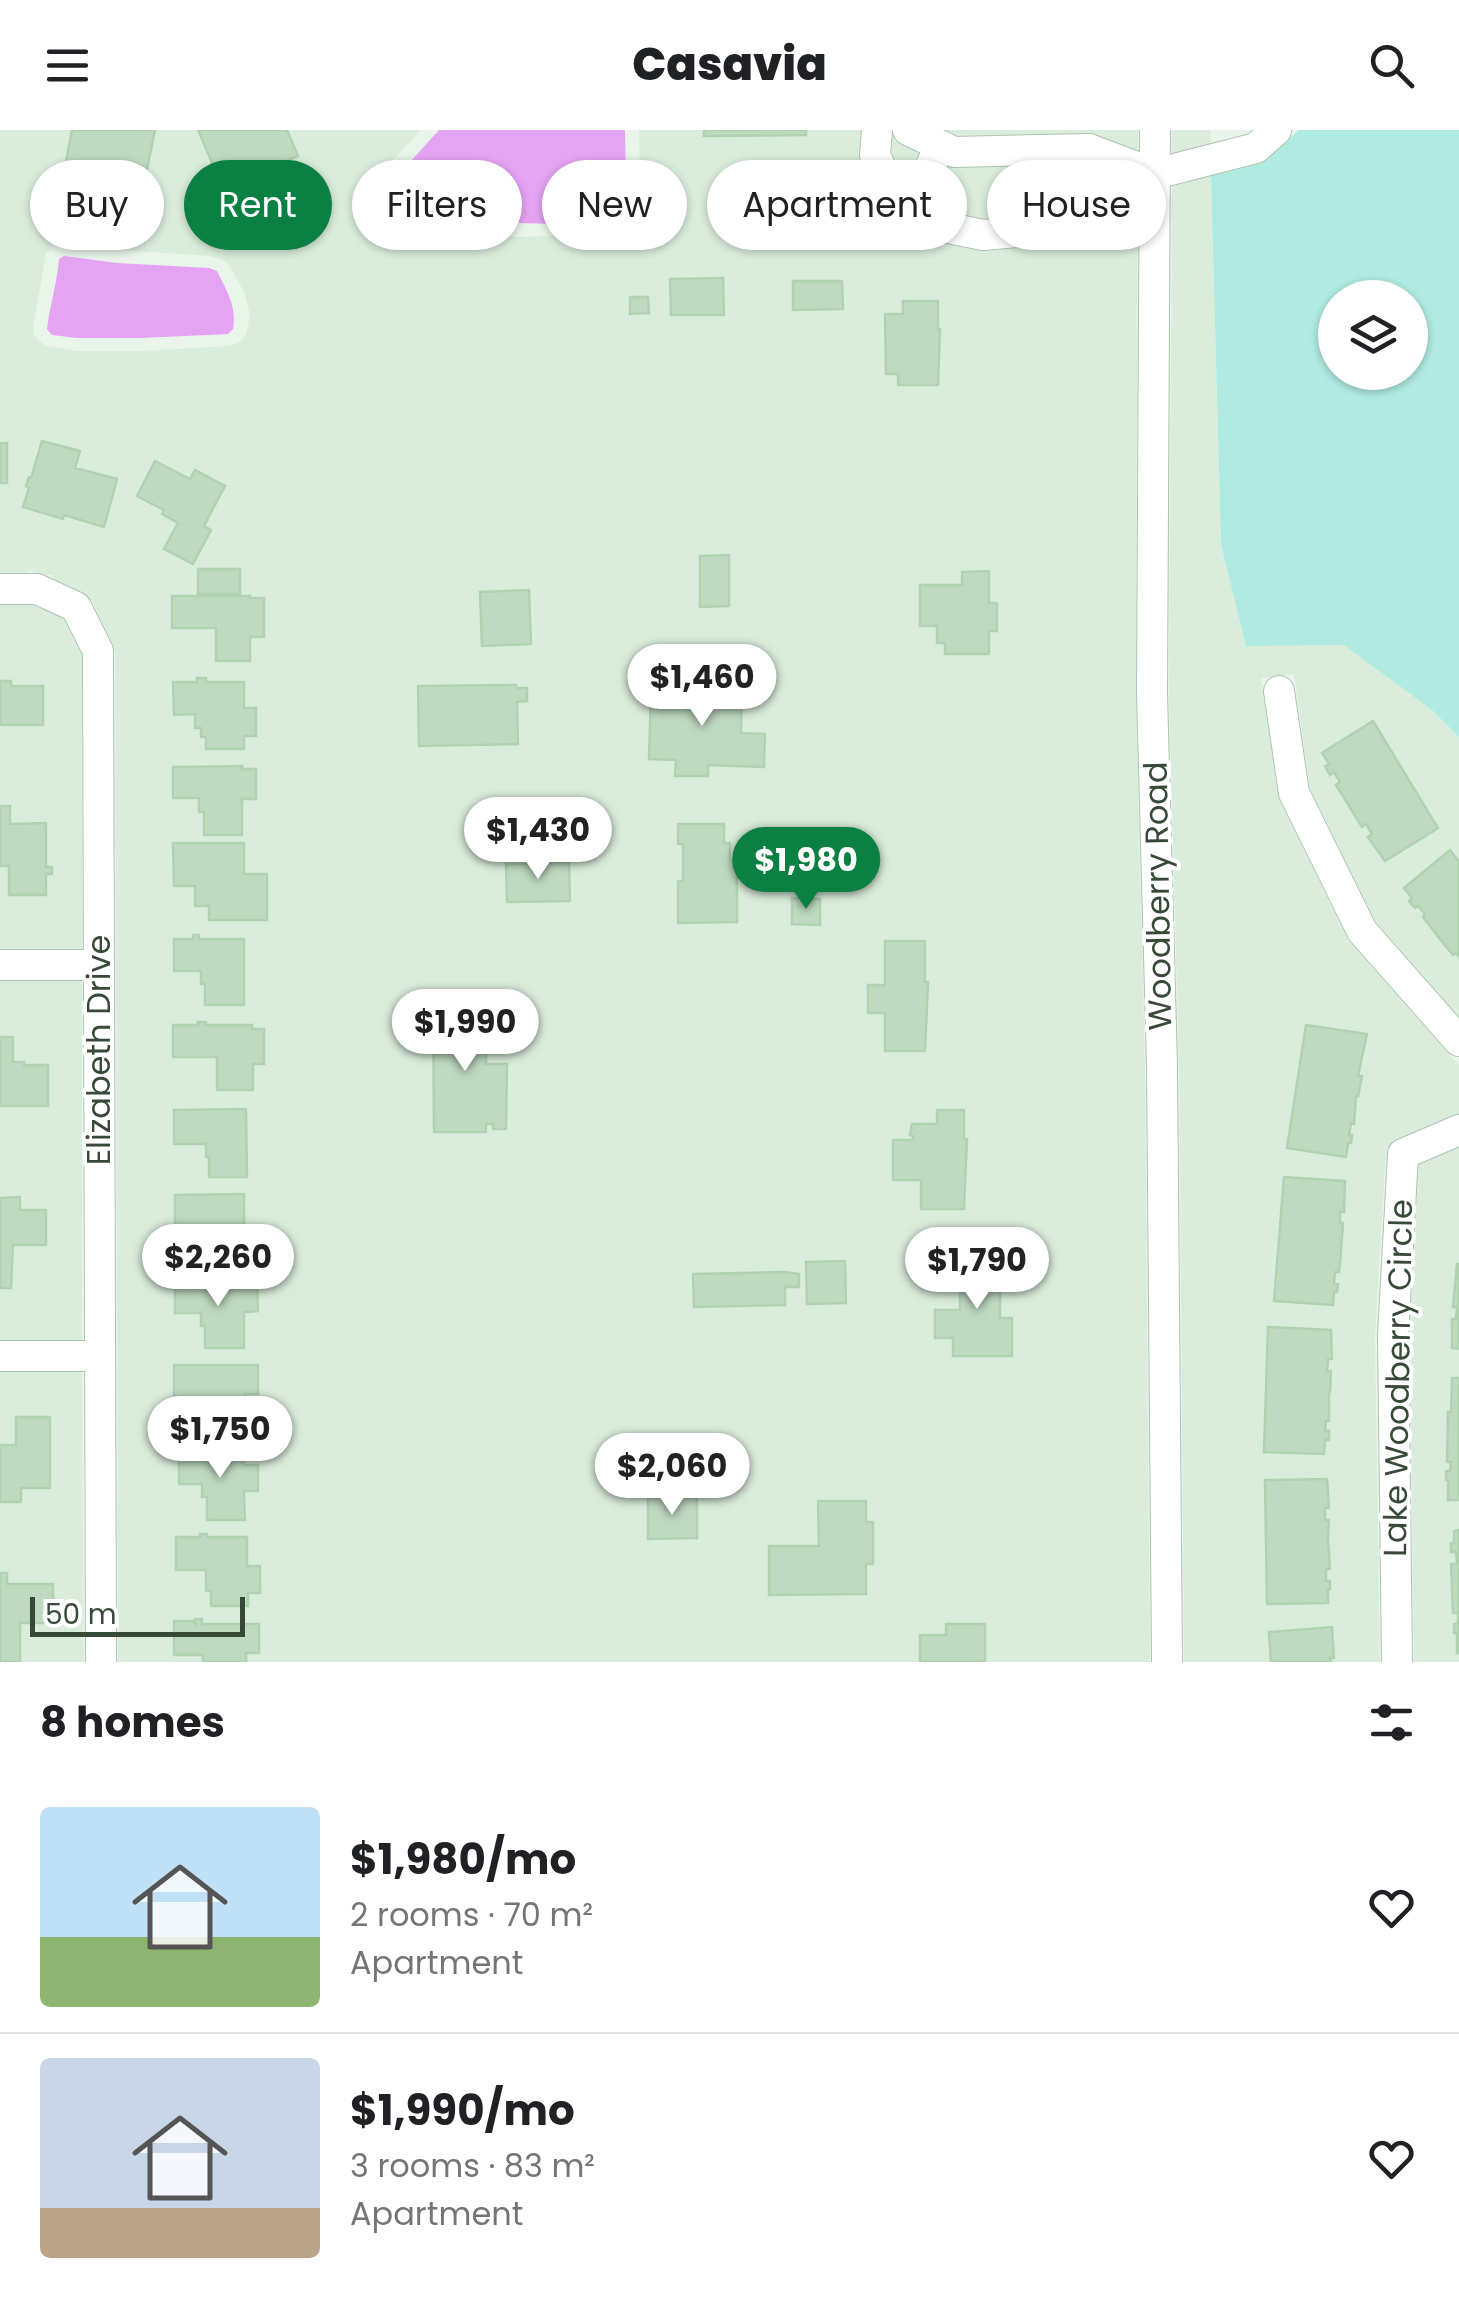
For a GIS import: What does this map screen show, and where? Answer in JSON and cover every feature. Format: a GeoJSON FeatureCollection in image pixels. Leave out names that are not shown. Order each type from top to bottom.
{"type":"FeatureCollection","features":[{"type":"Feature","properties":{"kind":"street"},"geometry":{"type":"LineString","coordinates":[[877,130],[878,160]]}},
{"type":"Feature","properties":{"kind":"street"},"geometry":{"type":"LineString","coordinates":[[908,130],[954,152],[1089,149],[1118,160]]}},
{"type":"Feature","properties":{"kind":"street","name":"Woodberry Road"},"geometry":{"type":"LineString","coordinates":[[1155,130],[1155,160]]}},
{"type":"Feature","properties":{"kind":"street"},"geometry":{"type":"LineString","coordinates":[[1166,171],[1256,148],[1276,130]]}},
{"type":"Feature","properties":{"kind":"street"},"geometry":{"type":"LineString","coordinates":[[934,160],[940,145]]}},
{"type":"Feature","properties":{"kind":"street","name":"Woodberry Road"},"geometry":{"type":"LineString","coordinates":[[1155,250],[1152,693],[1162,1080],[1168,1662]]}},
{"type":"Feature","properties":{"kind":"street","name":"Elizabeth Drive"},"geometry":{"type":"LineString","coordinates":[[0,589],[37,590],[76,607],[98,651],[101,1662]]}},
{"type":"Feature","properties":{"kind":"street"},"geometry":{"type":"LineString","coordinates":[[1279,690],[1294,793],[1362,932],[1459,1041]]}},
{"type":"Feature","properties":{"kind":"street"},"geometry":{"type":"LineString","coordinates":[[0,965],[99,965]]}},
{"type":"Feature","properties":{"kind":"street","name":"Lake Woodberry Circle"},"geometry":{"type":"LineString","coordinates":[[1397,1662],[1393,1336],[1403,1154],[1459,1130]]}},
{"type":"Feature","properties":{"kind":"street"},"geometry":{"type":"LineString","coordinates":[[0,1356],[99,1356]]}},
{"type":"Feature","properties":{"kind":"shaded area"},"geometry":{"type":"Polygon","coordinates":[[[0,130],[421,130],[393,160],[352,160],[352,250],[522,250],[522,237],[542,236],[542,250],[687,250],[687,160],[640,160],[639,130],[1138,130],[1138,160],[987,160],[987,250],[1138,250],[1136,693],[1145,1066],[1150,1662],[118,1662],[115,651],[92,601],[84,594],[53,580],[53,575],[29,570],[26,575],[0,574],[0,130]],[[30,160],[30,250],[50,250],[46,254],[33,328],[34,335],[45,346],[77,351],[142,351],[238,343],[246,335],[250,315],[244,292],[230,266],[210,256],[119,250],[164,250],[164,160],[30,160]]]}},
{"type":"Feature","properties":{"kind":"shaded area"},"geometry":{"type":"Polygon","coordinates":[[[439,130],[625,130],[626,160],[542,160],[542,224],[522,223],[522,160],[412,160],[439,130]]]}},
{"type":"Feature","properties":{"kind":"shaded area"},"geometry":{"type":"Polygon","coordinates":[[[1172,130],[1210,130],[1211,144],[1172,154],[1172,130]]]}},
{"type":"Feature","properties":{"kind":"shaded area"},"geometry":{"type":"Polygon","coordinates":[[[1299,130],[1459,130],[1459,737],[1432,710],[1344,645],[1246,646],[1221,544],[1211,175],[1261,163],[1299,130]]]}},
{"type":"Feature","properties":{"kind":"shaded area"},"geometry":{"type":"Polygon","coordinates":[[[1211,175],[1221,544],[1344,645],[1432,710],[1459,737],[1459,1017],[1376,924],[1310,789],[1294,674],[1261,678],[1279,799],[1349,941],[1459,1065],[1459,1116],[1396,1140],[1386,1153],[1375,1336],[1380,1662],[1184,1662],[1179,1066],[1169,693],[1172,185],[1211,175]]]}},
{"type":"Feature","properties":{"kind":"shaded area"},"geometry":{"type":"Polygon","coordinates":[[[64,256],[217,271],[232,306],[233,329],[228,334],[141,338],[52,335],[47,329],[48,320],[59,259],[64,256]]]}},
{"type":"Feature","properties":{"kind":"shaded area"},"geometry":{"type":"Polygon","coordinates":[[[0,604],[33,604],[63,618],[82,654],[82,950],[0,950],[0,604]]]}},
{"type":"Feature","properties":{"kind":"shaded area"},"geometry":{"type":"Polygon","coordinates":[[[0,980],[82,980],[82,1341],[0,1341],[0,980]]]}},
{"type":"Feature","properties":{"kind":"shaded area"},"geometry":{"type":"Polygon","coordinates":[[[1459,1147],[1459,1662],[1414,1662],[1409,1337],[1419,1164],[1459,1147]]]}},
{"type":"Feature","properties":{"kind":"shaded area"},"geometry":{"type":"Polygon","coordinates":[[[0,1371],[82,1371],[84,1662],[0,1662],[0,1371]]]}},
{"type":"Feature","properties":{"kind":"building"},"geometry":{"type":"Polygon","coordinates":[[[72,130],[155,130],[149,160],[66,160],[72,130]]]}},
{"type":"Feature","properties":{"kind":"building"},"geometry":{"type":"Polygon","coordinates":[[[198,130],[287,130],[298,156],[289,160],[211,160],[198,130]]]}},
{"type":"Feature","properties":{"kind":"building"},"geometry":{"type":"Polygon","coordinates":[[[704,130],[806,130],[806,135],[704,136],[704,130]]]}},
{"type":"Feature","properties":{"kind":"building"},"geometry":{"type":"Polygon","coordinates":[[[723,278],[724,315],[671,315],[670,279],[723,278]]]}},
{"type":"Feature","properties":{"kind":"building"},"geometry":{"type":"Polygon","coordinates":[[[793,281],[842,281],[843,309],[793,310],[793,281]]]}},
{"type":"Feature","properties":{"kind":"building"},"geometry":{"type":"Polygon","coordinates":[[[630,297],[648,297],[649,313],[630,314],[630,297]]]}},
{"type":"Feature","properties":{"kind":"building"},"geometry":{"type":"Polygon","coordinates":[[[903,301],[938,301],[938,385],[898,385],[898,374],[886,374],[885,314],[903,314],[903,301]]]}},
{"type":"Feature","properties":{"kind":"building"},"geometry":{"type":"Polygon","coordinates":[[[42,441],[80,451],[75,468],[117,479],[104,527],[23,507],[42,441]]]}},
{"type":"Feature","properties":{"kind":"building"},"geometry":{"type":"Polygon","coordinates":[[[0,443],[7,443],[7,483],[0,483],[0,443]]]}},
{"type":"Feature","properties":{"kind":"building"},"geometry":{"type":"Polygon","coordinates":[[[155,461],[190,479],[195,470],[225,486],[204,526],[211,530],[193,564],[164,549],[178,523],[162,514],[164,510],[137,496],[155,461]]]}},
{"type":"Feature","properties":{"kind":"building"},"geometry":{"type":"Polygon","coordinates":[[[729,555],[729,606],[700,607],[700,556],[729,555]]]}},
{"type":"Feature","properties":{"kind":"building"},"geometry":{"type":"Polygon","coordinates":[[[198,569],[240,569],[240,594],[198,594],[198,569]]]}},
{"type":"Feature","properties":{"kind":"building"},"geometry":{"type":"Polygon","coordinates":[[[989,571],[989,603],[997,603],[997,631],[989,631],[989,654],[945,654],[945,643],[937,643],[937,626],[920,626],[920,585],[962,585],[962,572],[989,571]]]}},
{"type":"Feature","properties":{"kind":"building"},"geometry":{"type":"Polygon","coordinates":[[[529,590],[531,644],[482,646],[480,592],[529,590]]]}},
{"type":"Feature","properties":{"kind":"building"},"geometry":{"type":"Polygon","coordinates":[[[172,596],[264,598],[264,637],[250,637],[250,661],[216,661],[216,628],[172,628],[172,596]]]}},
{"type":"Feature","properties":{"kind":"building"},"geometry":{"type":"Polygon","coordinates":[[[197,678],[206,678],[206,682],[244,682],[244,708],[256,708],[256,736],[244,736],[244,749],[206,749],[206,737],[201,737],[201,728],[195,728],[195,714],[174,715],[173,682],[197,682],[197,678]]]}},
{"type":"Feature","properties":{"kind":"building"},"geometry":{"type":"Polygon","coordinates":[[[0,681],[11,681],[11,686],[43,686],[43,725],[0,725],[0,681]]]}},
{"type":"Feature","properties":{"kind":"building"},"geometry":{"type":"Polygon","coordinates":[[[418,686],[527,688],[527,701],[517,702],[518,744],[419,746],[418,686]]]}},
{"type":"Feature","properties":{"kind":"building"},"geometry":{"type":"Polygon","coordinates":[[[742,687],[741,733],[765,734],[764,767],[708,765],[708,776],[675,776],[676,760],[649,759],[651,688],[742,687]]]}},
{"type":"Feature","properties":{"kind":"building"},"geometry":{"type":"Polygon","coordinates":[[[1373,721],[1438,828],[1385,861],[1368,837],[1372,834],[1366,824],[1362,827],[1336,785],[1340,782],[1334,772],[1330,775],[1322,753],[1373,721]]]}},
{"type":"Feature","properties":{"kind":"building"},"geometry":{"type":"Polygon","coordinates":[[[173,767],[256,769],[256,799],[242,799],[242,835],[204,835],[204,812],[199,812],[199,798],[173,798],[173,767]]]}},
{"type":"Feature","properties":{"kind":"building"},"geometry":{"type":"Polygon","coordinates":[[[0,806],[10,806],[10,824],[46,823],[46,867],[52,867],[52,874],[46,874],[46,895],[9,895],[9,866],[0,866],[0,806]]]}},
{"type":"Feature","properties":{"kind":"building"},"geometry":{"type":"Polygon","coordinates":[[[514,807],[526,835],[497,847],[486,819],[514,807]]]}},
{"type":"Feature","properties":{"kind":"building"},"geometry":{"type":"Polygon","coordinates":[[[550,812],[601,812],[601,841],[550,841],[550,812]]]}},
{"type":"Feature","properties":{"kind":"building"},"geometry":{"type":"Polygon","coordinates":[[[532,816],[548,816],[548,835],[532,835],[532,816]]]}},
{"type":"Feature","properties":{"kind":"building"},"geometry":{"type":"Polygon","coordinates":[[[678,824],[724,824],[724,843],[730,843],[730,861],[737,861],[737,922],[678,923],[683,844],[678,844],[678,824]]]}},
{"type":"Feature","properties":{"kind":"building"},"geometry":{"type":"Polygon","coordinates":[[[173,843],[244,843],[244,874],[267,874],[267,920],[209,920],[209,906],[195,906],[195,886],[174,886],[173,843]]]}},
{"type":"Feature","properties":{"kind":"building"},"geometry":{"type":"Polygon","coordinates":[[[1450,850],[1459,862],[1459,957],[1440,939],[1418,906],[1415,908],[1409,901],[1412,898],[1404,888],[1450,850]]]}},
{"type":"Feature","properties":{"kind":"building"},"geometry":{"type":"Polygon","coordinates":[[[569,863],[570,901],[507,902],[506,864],[569,863]]]}},
{"type":"Feature","properties":{"kind":"building"},"geometry":{"type":"Polygon","coordinates":[[[792,898],[820,899],[820,925],[792,924],[792,898]]]}},
{"type":"Feature","properties":{"kind":"building"},"geometry":{"type":"Polygon","coordinates":[[[193,935],[199,935],[199,939],[244,939],[244,1005],[205,1005],[201,971],[174,971],[174,939],[193,939],[193,935]]]}},
{"type":"Feature","properties":{"kind":"building"},"geometry":{"type":"Polygon","coordinates":[[[885,941],[925,941],[925,1051],[885,1051],[885,1013],[868,1013],[868,985],[885,985],[885,941]]]}},
{"type":"Feature","properties":{"kind":"building"},"geometry":{"type":"Polygon","coordinates":[[[433,998],[463,998],[463,1023],[486,1023],[486,1064],[507,1064],[506,1129],[493,1129],[493,1124],[486,1124],[486,1132],[434,1132],[433,998]]]}},
{"type":"Feature","properties":{"kind":"building"},"geometry":{"type":"Polygon","coordinates":[[[198,1022],[264,1029],[264,1064],[253,1064],[253,1090],[217,1090],[217,1057],[173,1057],[173,1025],[198,1022]]]}},
{"type":"Feature","properties":{"kind":"building"},"geometry":{"type":"Polygon","coordinates":[[[1306,1025],[1367,1034],[1346,1157],[1287,1148],[1306,1025]]]}},
{"type":"Feature","properties":{"kind":"building"},"geometry":{"type":"Polygon","coordinates":[[[0,1037],[13,1037],[13,1062],[48,1065],[48,1106],[0,1106],[0,1037]]]}},
{"type":"Feature","properties":{"kind":"building"},"geometry":{"type":"Polygon","coordinates":[[[246,1109],[247,1177],[209,1177],[206,1144],[174,1144],[174,1110],[246,1109]]]}},
{"type":"Feature","properties":{"kind":"building"},"geometry":{"type":"Polygon","coordinates":[[[937,1110],[964,1110],[964,1209],[921,1209],[921,1180],[893,1180],[893,1140],[913,1140],[912,1124],[937,1124],[937,1110]]]}},
{"type":"Feature","properties":{"kind":"building"},"geometry":{"type":"Polygon","coordinates":[[[1284,1177],[1345,1181],[1344,1212],[1340,1212],[1340,1264],[1339,1272],[1335,1272],[1334,1283],[1338,1284],[1333,1305],[1274,1301],[1284,1177]]]}},
{"type":"Feature","properties":{"kind":"building"},"geometry":{"type":"Polygon","coordinates":[[[244,1194],[244,1261],[206,1261],[206,1240],[200,1240],[200,1227],[175,1227],[175,1195],[244,1194]]]}},
{"type":"Feature","properties":{"kind":"building"},"geometry":{"type":"Polygon","coordinates":[[[20,1197],[20,1210],[46,1210],[46,1245],[13,1245],[11,1288],[0,1288],[0,1198],[20,1197]]]}},
{"type":"Feature","properties":{"kind":"building"},"geometry":{"type":"Polygon","coordinates":[[[960,1257],[1000,1257],[1000,1318],[1012,1318],[1012,1356],[953,1356],[953,1338],[935,1338],[935,1310],[960,1310],[960,1257]]]}},
{"type":"Feature","properties":{"kind":"building"},"geometry":{"type":"Polygon","coordinates":[[[845,1261],[846,1303],[807,1304],[806,1262],[845,1261]]]}},
{"type":"Feature","properties":{"kind":"building"},"geometry":{"type":"Polygon","coordinates":[[[1459,1264],[1459,1349],[1452,1348],[1459,1264]]]}},
{"type":"Feature","properties":{"kind":"building"},"geometry":{"type":"Polygon","coordinates":[[[693,1274],[799,1274],[799,1287],[785,1287],[785,1305],[694,1307],[693,1274]]]}},
{"type":"Feature","properties":{"kind":"building"},"geometry":{"type":"Polygon","coordinates":[[[193,1277],[200,1277],[200,1281],[257,1283],[258,1311],[244,1312],[244,1348],[205,1348],[201,1313],[175,1313],[175,1281],[193,1281],[193,1277]]]}},
{"type":"Feature","properties":{"kind":"building"},"geometry":{"type":"Polygon","coordinates":[[[1268,1327],[1331,1330],[1332,1359],[1328,1359],[1327,1371],[1331,1371],[1329,1421],[1325,1431],[1329,1431],[1329,1440],[1325,1440],[1324,1454],[1264,1452],[1268,1327]]]}},
{"type":"Feature","properties":{"kind":"building"},"geometry":{"type":"Polygon","coordinates":[[[174,1365],[258,1365],[258,1394],[245,1394],[245,1434],[205,1434],[201,1398],[174,1398],[174,1365]]]}},
{"type":"Feature","properties":{"kind":"building"},"geometry":{"type":"Polygon","coordinates":[[[1452,1378],[1459,1378],[1459,1500],[1448,1500],[1446,1480],[1451,1462],[1447,1462],[1452,1378]]]}},
{"type":"Feature","properties":{"kind":"building"},"geometry":{"type":"Polygon","coordinates":[[[16,1417],[50,1417],[50,1488],[21,1488],[21,1502],[0,1502],[0,1445],[16,1445],[16,1417]]]}},
{"type":"Feature","properties":{"kind":"building"},"geometry":{"type":"Polygon","coordinates":[[[179,1452],[244,1452],[244,1465],[258,1465],[258,1491],[244,1491],[245,1520],[207,1520],[207,1497],[202,1497],[202,1484],[179,1484],[179,1452]]]}},
{"type":"Feature","properties":{"kind":"building"},"geometry":{"type":"Polygon","coordinates":[[[1327,1479],[1328,1603],[1267,1604],[1265,1480],[1327,1479]]]}},
{"type":"Feature","properties":{"kind":"building"},"geometry":{"type":"Polygon","coordinates":[[[648,1497],[697,1497],[697,1538],[648,1539],[648,1497]]]}},
{"type":"Feature","properties":{"kind":"building"},"geometry":{"type":"Polygon","coordinates":[[[818,1501],[866,1501],[866,1522],[873,1522],[873,1564],[866,1564],[866,1594],[769,1595],[769,1546],[819,1546],[818,1501]]]}},
{"type":"Feature","properties":{"kind":"building"},"geometry":{"type":"Polygon","coordinates":[[[1459,1530],[1459,1653],[1457,1653],[1454,1624],[1458,1624],[1458,1613],[1453,1613],[1451,1564],[1457,1564],[1451,1543],[1454,1531],[1459,1530]]]}},
{"type":"Feature","properties":{"kind":"building"},"geometry":{"type":"Polygon","coordinates":[[[176,1537],[247,1537],[247,1566],[260,1566],[260,1593],[248,1593],[248,1606],[211,1606],[206,1570],[176,1570],[176,1537]]]}},
{"type":"Feature","properties":{"kind":"building"},"geometry":{"type":"Polygon","coordinates":[[[0,1573],[7,1573],[7,1584],[53,1584],[53,1623],[20,1623],[20,1662],[0,1662],[0,1573]]]}},
{"type":"Feature","properties":{"kind":"building"},"geometry":{"type":"Polygon","coordinates":[[[195,1619],[202,1619],[202,1624],[259,1624],[259,1653],[246,1653],[246,1662],[203,1662],[203,1655],[174,1655],[174,1621],[195,1624],[195,1619]]]}},
{"type":"Feature","properties":{"kind":"building"},"geometry":{"type":"Polygon","coordinates":[[[946,1624],[985,1624],[985,1662],[920,1662],[920,1635],[946,1635],[946,1624]]]}},
{"type":"Feature","properties":{"kind":"building"},"geometry":{"type":"Polygon","coordinates":[[[1332,1627],[1331,1662],[1271,1662],[1269,1632],[1332,1627]]]}}]}
